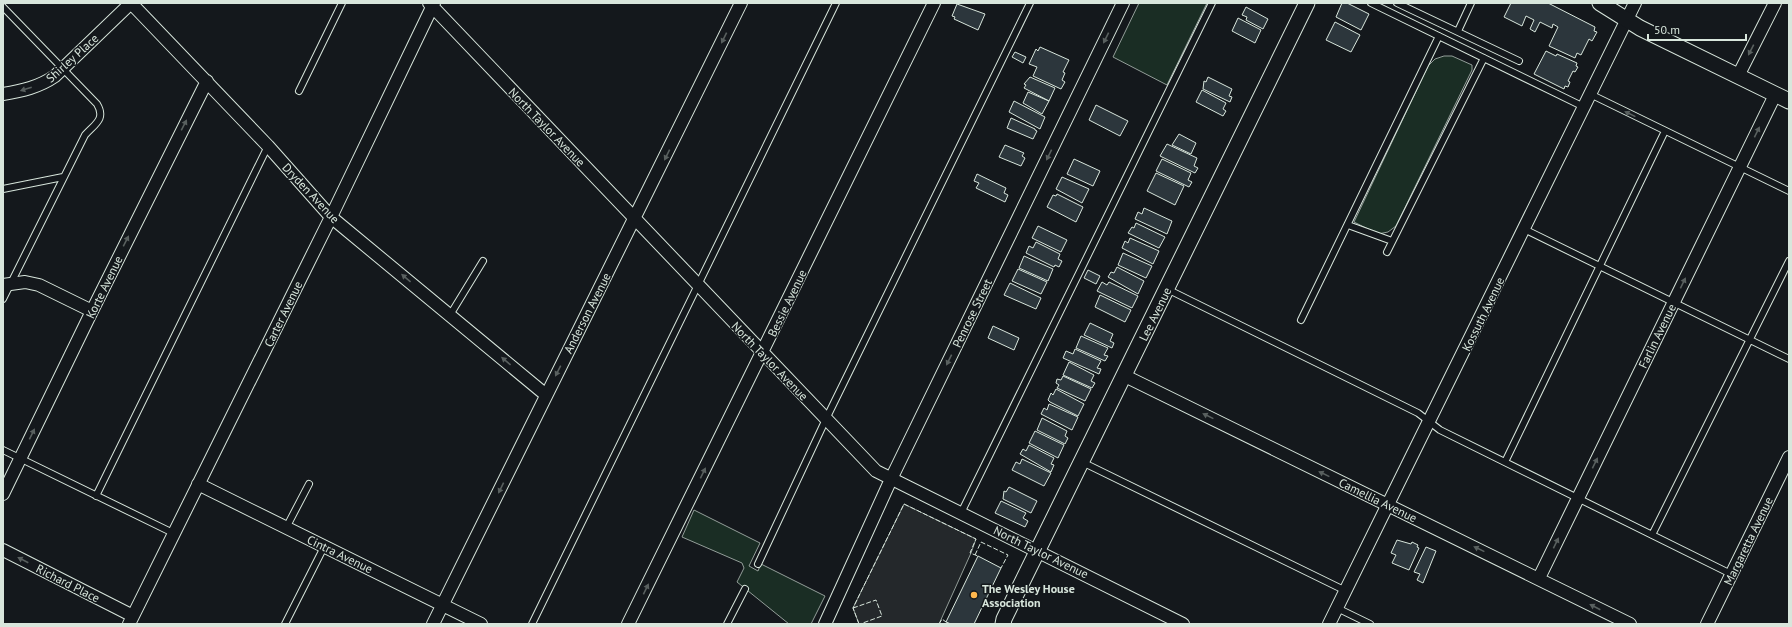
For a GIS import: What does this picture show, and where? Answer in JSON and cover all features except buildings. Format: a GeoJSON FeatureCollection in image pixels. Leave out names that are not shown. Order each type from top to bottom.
{"type":"FeatureCollection","features":[{"type":"Feature","properties":{"kind":"street","name":"Shirley Place"},"geometry":{"type":"LineString","coordinates":[[3,94],[23,90],[44,83],[63,69],[131,3]]}},
{"type":"Feature","properties":{"kind":"street","name":"Dryden Avenue"},"geometry":{"type":"LineString","coordinates":[[131,3],[268,146],[331,217],[546,395]]}},
{"type":"Feature","properties":{"kind":"street","name":"Anderson Avenue"},"geometry":{"type":"LineString","coordinates":[[433,624],[741,3]]}},
{"type":"Feature","properties":{"kind":"street","name":"Bessie Avenue"},"geometry":{"type":"LineString","coordinates":[[628,624],[763,353],[934,3]]}},
{"type":"Feature","properties":{"kind":"street","name":"Penrose Street"},"geometry":{"type":"LineString","coordinates":[[825,624],[892,480],[1123,3]]}},
{"type":"Feature","properties":{"kind":"street","name":"Lee Avenue"},"geometry":{"type":"LineString","coordinates":[[1003,624],[1307,3]]}},
{"type":"Feature","properties":{"kind":"street"},"geometry":{"type":"LineString","coordinates":[[1600,3],[1640,28],[1789,101]]}},
{"type":"Feature","properties":{"kind":"street","name":"Kossuth Avenue"},"geometry":{"type":"LineString","coordinates":[[1329,624],[1389,506],[1635,3]]}},
{"type":"Feature","properties":{"kind":"street"},"geometry":{"type":"LineString","coordinates":[[1738,76],[1775,3]]}},
{"type":"Feature","properties":{"kind":"street","name":"North Taylor Avenue"},"geometry":{"type":"LineString","coordinates":[[432,4],[697,285],[876,471],[1183,624]]}},
{"type":"Feature","properties":{"kind":"street","name":"Carter Avenue"},"geometry":{"type":"LineString","coordinates":[[131,620],[331,217],[432,4]]}},
{"type":"Feature","properties":{"kind":"street","name":"Korte Avenue"},"geometry":{"type":"LineString","coordinates":[[3,494],[92,311],[207,81]]}},
{"type":"Feature","properties":{"kind":"street","name":"Farlin Avenue"},"geometry":{"type":"LineString","coordinates":[[1539,578],[1775,95]]}},
{"type":"Feature","properties":{"kind":"street"},"geometry":{"type":"LineString","coordinates":[[7,284],[25,282],[39,285],[92,311]]}},
{"type":"Feature","properties":{"kind":"street","name":"Camellia Avenue"},"geometry":{"type":"LineString","coordinates":[[1125,376],[1630,624]]}},
{"type":"Feature","properties":{"kind":"street","name":"Margaretta Avenue"},"geometry":{"type":"LineString","coordinates":[[1707,624],[1789,457]]}},
{"type":"Feature","properties":{"kind":"street","name":"Cintra Avenue"},"geometry":{"type":"LineString","coordinates":[[198,484],[481,624]]}},
{"type":"Feature","properties":{"kind":"street","name":"Richard Place"},"geometry":{"type":"LineString","coordinates":[[3,550],[131,620]]}},
{"type":"Feature","properties":{"kind":"lane"},"geometry":{"type":"LineString","coordinates":[[299,91],[342,3]]}},
{"type":"Feature","properties":{"kind":"lane"},"geometry":{"type":"LineString","coordinates":[[532,624],[836,3]]}},
{"type":"Feature","properties":{"kind":"lane"},"geometry":{"type":"LineString","coordinates":[[758,564],[826,420],[1030,3]]}},
{"type":"Feature","properties":{"kind":"lane"},"geometry":{"type":"LineString","coordinates":[[961,514],[1212,3]]}},
{"type":"Feature","properties":{"kind":"lane"},"geometry":{"type":"LineString","coordinates":[[1371,3],[1584,107]]}},
{"type":"Feature","properties":{"kind":"lane"},"geometry":{"type":"LineString","coordinates":[[1397,3],[1519,60]]}},
{"type":"Feature","properties":{"kind":"lane"},"geometry":{"type":"LineString","coordinates":[[1458,31],[1471,3]]}},
{"type":"Feature","properties":{"kind":"lane"},"geometry":{"type":"LineString","coordinates":[[3,7],[97,104],[102,111],[101,118],[84,135],[64,177],[7,284],[3,299]]}},
{"type":"Feature","properties":{"kind":"lane"},"geometry":{"type":"LineString","coordinates":[[1301,320],[1439,36]]}},
{"type":"Feature","properties":{"kind":"lane"},"geometry":{"type":"LineString","coordinates":[[1387,252],[1484,58]]}},
{"type":"Feature","properties":{"kind":"lane"},"geometry":{"type":"LineString","coordinates":[[1590,94],[1789,191]]}},
{"type":"Feature","properties":{"kind":"lane"},"geometry":{"type":"LineString","coordinates":[[1505,462],[1665,131]]}},
{"type":"Feature","properties":{"kind":"lane"},"geometry":{"type":"LineString","coordinates":[[96,496],[268,146]]}},
{"type":"Feature","properties":{"kind":"lane"},"geometry":{"type":"LineString","coordinates":[[3,189],[64,177]]}},
{"type":"Feature","properties":{"kind":"lane"},"geometry":{"type":"LineString","coordinates":[[1348,225],[1392,241]]}},
{"type":"Feature","properties":{"kind":"lane"},"geometry":{"type":"LineString","coordinates":[[1524,229],[1789,359]]}},
{"type":"Feature","properties":{"kind":"lane"},"geometry":{"type":"LineString","coordinates":[[450,315],[483,261]]}},
{"type":"Feature","properties":{"kind":"lane"},"geometry":{"type":"LineString","coordinates":[[1652,535],[1789,261]]}},
{"type":"Feature","properties":{"kind":"lane"},"geometry":{"type":"LineString","coordinates":[[1167,289],[1418,413],[1440,430],[1731,574]]}},
{"type":"Feature","properties":{"kind":"lane"},"geometry":{"type":"LineString","coordinates":[[3,450],[173,534]]}},
{"type":"Feature","properties":{"kind":"lane"},"geometry":{"type":"LineString","coordinates":[[1082,462],[1346,591]]}},
{"type":"Feature","properties":{"kind":"lane"},"geometry":{"type":"LineString","coordinates":[[286,528],[309,484]]}},
{"type":"Feature","properties":{"kind":"lane"},"geometry":{"type":"LineString","coordinates":[[285,624],[324,546]]}},
{"type":"Feature","properties":{"kind":"lane"},"geometry":{"type":"LineString","coordinates":[[727,624],[745,589]]}},
{"type":"Feature","properties":{"kind":"lane"},"geometry":{"type":"LineString","coordinates":[[1337,608],[1370,624]]}},
{"type":"Feature","properties":{"kind":"green space"},"geometry":{"type":"Polygon","coordinates":[[[1139,3],[1207,3],[1167,85],[1113,57],[1139,3]]]}},
{"type":"Feature","properties":{"kind":"green space"},"geometry":{"type":"Polygon","coordinates":[[[1444,56],[1452,56],[1472,65],[1472,70],[1396,226],[1388,232],[1378,234],[1354,222],[1428,66],[1435,59],[1444,56]]]}},
{"type":"Feature","properties":{"kind":"green space"},"geometry":{"type":"Polygon","coordinates":[[[694,510],[760,543],[749,566],[758,571],[761,564],[825,596],[811,624],[789,624],[737,582],[744,568],[742,563],[682,537],[694,510]]]}},
{"type":"Feature","properties":{"kind":"shaded area"},"geometry":{"type":"Polygon","coordinates":[[[904,504],[976,539],[971,553],[939,624],[859,624],[853,608],[904,504]]]}},
{"type":"Feature","properties":{"kind":"fence"},"geometry":{"type":"LineString","coordinates":[[859,624],[853,608],[904,504],[976,539],[970,553],[978,556]]}},
{"type":"Feature","properties":{"kind":"fence"},"geometry":{"type":"LineString","coordinates":[[975,555],[981,542],[1008,555],[1001,568]]}},
{"type":"Feature","properties":{"kind":"fence"},"geometry":{"type":"LineString","coordinates":[[853,608],[876,600],[882,616],[860,624]]}},
{"type":"Feature","properties":{"kind":"fence"},"geometry":{"type":"LineString","coordinates":[[939,624],[942,619],[946,622]]}},
{"type":"Feature","properties":{"kind":"place","name":"The Wesley House Association"},"geometry":{"type":"Point","coordinates":[974,595]}}]}
